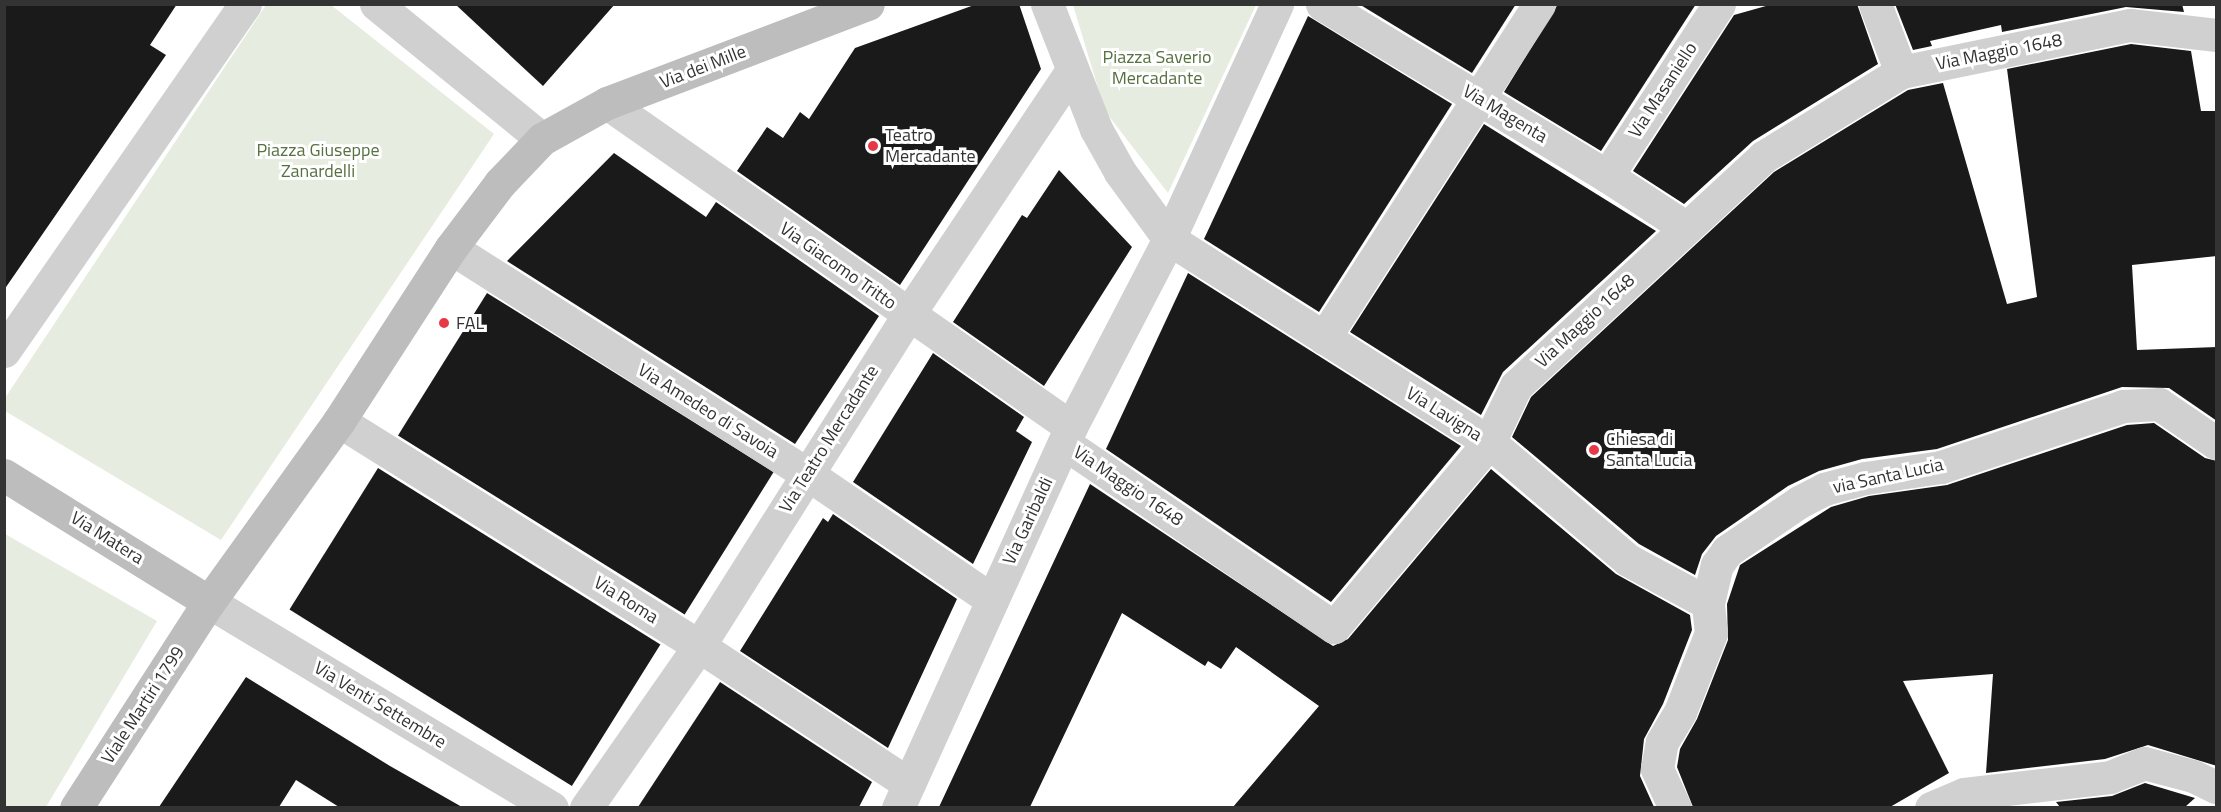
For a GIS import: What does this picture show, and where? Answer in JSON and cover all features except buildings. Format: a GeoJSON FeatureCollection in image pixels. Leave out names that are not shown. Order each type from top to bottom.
{"type":"FeatureCollection","features":[{"type":"Feature","properties":{"kind":"street"},"geometry":{"type":"LineString","coordinates":[[4,351],[245,4]]}},
{"type":"Feature","properties":{"kind":"street"},"geometry":{"type":"LineString","coordinates":[[209,602],[339,422],[451,248],[500,183],[542,139],[376,4]]}},
{"type":"Feature","properties":{"kind":"street","name":"Via dei Mille"},"geometry":{"type":"LineString","coordinates":[[542,139],[607,104],[868,4]]}},
{"type":"Feature","properties":{"kind":"street"},"geometry":{"type":"LineString","coordinates":[[1047,4],[1096,129],[1120,172],[1169,239],[1277,4]]}},
{"type":"Feature","properties":{"kind":"street","name":"Via Magenta"},"geometry":{"type":"LineString","coordinates":[[1322,4],[1607,176],[1685,227]]}},
{"type":"Feature","properties":{"kind":"street"},"geometry":{"type":"LineString","coordinates":[[1324,338],[1539,4]]}},
{"type":"Feature","properties":{"kind":"street","name":"Via Masaniello"},"geometry":{"type":"LineString","coordinates":[[1607,176],[1719,4]]}},
{"type":"Feature","properties":{"kind":"street"},"geometry":{"type":"LineString","coordinates":[[1875,4],[1901,72]]}},
{"type":"Feature","properties":{"kind":"street","name":"Via Maggio 1648"},"geometry":{"type":"LineString","coordinates":[[1068,435],[1334,627],[1489,442],[1516,386],[1763,157],[1901,72],[2129,15],[2217,35]]}},
{"type":"Feature","properties":{"kind":"street","name":"Via Teatro Mercadante"},"geometry":{"type":"LineString","coordinates":[[586,807],[699,646],[806,473],[908,315],[1072,70]]}},
{"type":"Feature","properties":{"kind":"street","name":"Via Giacomo Tritto"},"geometry":{"type":"LineString","coordinates":[[607,104],[908,315],[1068,435]]}},
{"type":"Feature","properties":{"kind":"street","name":"Via Lavigna"},"geometry":{"type":"LineString","coordinates":[[1169,239],[1489,442],[1628,560],[1708,603]]}},
{"type":"Feature","properties":{"kind":"street","name":"Via Garibaldi"},"geometry":{"type":"LineString","coordinates":[[903,796],[1068,435],[1169,239]]}},
{"type":"Feature","properties":{"kind":"street","name":"Via Amedeo di Savoia"},"geometry":{"type":"LineString","coordinates":[[451,248],[806,473],[992,600]]}},
{"type":"Feature","properties":{"kind":"street","name":"via Santa Lucia"},"geometry":{"type":"LineString","coordinates":[[1675,807],[1657,769],[1662,742],[1680,712],[1711,633],[1708,603],[1717,565],[1728,551],[1824,489],[1941,466],[2123,406],[2159,404],[2217,443]]}},
{"type":"Feature","properties":{"kind":"street","name":"Via Roma"},"geometry":{"type":"LineString","coordinates":[[339,422],[699,646],[903,796]]}},
{"type":"Feature","properties":{"kind":"street","name":"Via Matera"},"geometry":{"type":"LineString","coordinates":[[4,475],[209,602]]}},
{"type":"Feature","properties":{"kind":"street","name":"Viale Martiri 1799"},"geometry":{"type":"LineString","coordinates":[[76,807],[209,602]]}},
{"type":"Feature","properties":{"kind":"street","name":"Via Venti Settembre"},"geometry":{"type":"LineString","coordinates":[[209,602],[552,807]]}},
{"type":"Feature","properties":{"kind":"street"},"geometry":{"type":"LineString","coordinates":[[1931,807],[1964,794],[2110,777],[2144,763],[2193,776],[2217,787]]}},
{"type":"Feature","properties":{"kind":"green space","name":"Piazza Giuseppe Zanardelli"},"geometry":{"type":"Polygon","coordinates":[[[266,5],[331,5],[494,134],[221,540],[5,411],[5,398],[266,5]]]}},
{"type":"Feature","properties":{"kind":"green space","name":"Piazza Saverio Mercadante"},"geometry":{"type":"Polygon","coordinates":[[[1073,5],[1256,5],[1168,193],[1105,111],[1073,5]]]}},
{"type":"Feature","properties":{"kind":"green space"},"geometry":{"type":"Polygon","coordinates":[[[5,534],[157,621],[46,807],[5,807],[5,534]]]}},
{"type":"Feature","properties":{"kind":"place","name":"Teatro Mercadante"},"geometry":{"type":"Point","coordinates":[873,146]}},
{"type":"Feature","properties":{"kind":"place","name":"FAL"},"geometry":{"type":"Point","coordinates":[444,323]}},
{"type":"Feature","properties":{"kind":"place","name":"Chiesa di Santa Lucia"},"geometry":{"type":"Point","coordinates":[1594,450]}}]}
